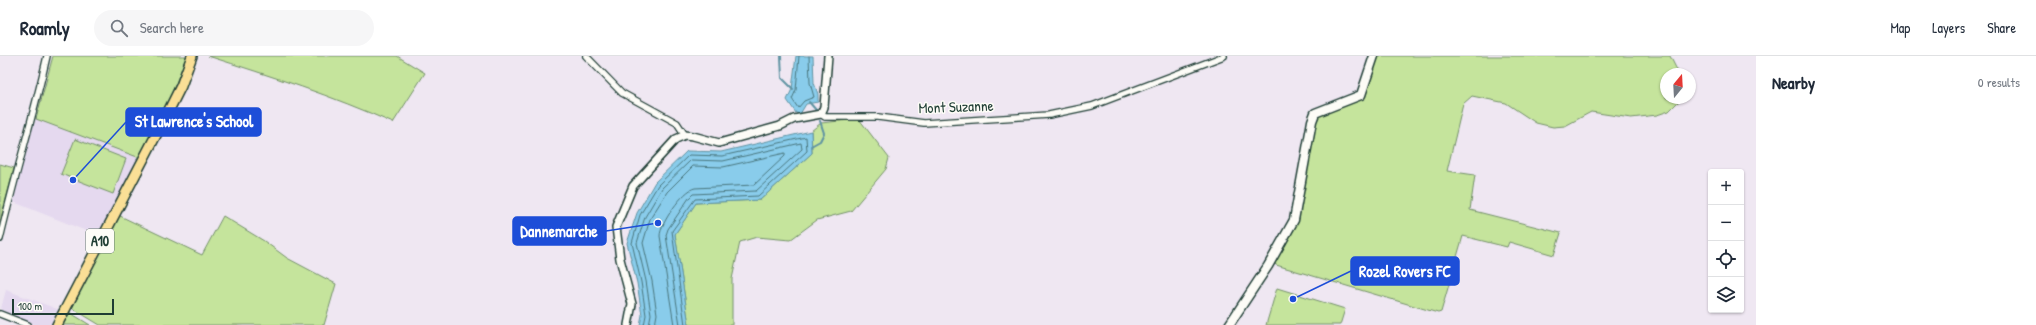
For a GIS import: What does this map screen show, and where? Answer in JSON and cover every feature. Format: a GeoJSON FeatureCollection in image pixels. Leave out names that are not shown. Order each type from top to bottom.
{"type":"FeatureCollection","features":[{"type":"Feature","properties":{"kind":"main road","name":"A10"},"geometry":{"type":"LineString","coordinates":[[57,325],[166,116],[181,86],[192,56]]}},
{"type":"Feature","properties":{"kind":"main road"},"geometry":{"type":"LineString","coordinates":[[1229,325],[1268,266],[1294,220],[1312,121],[1315,114],[1361,95],[1374,56]]}},
{"type":"Feature","properties":{"kind":"street"},"geometry":{"type":"LineString","coordinates":[[0,239],[24,142],[34,114],[47,56]]}},
{"type":"Feature","properties":{"kind":"street"},"geometry":{"type":"LineString","coordinates":[[586,56],[622,93],[677,123],[685,135]]}},
{"type":"Feature","properties":{"kind":"street"},"geometry":{"type":"LineString","coordinates":[[628,325],[632,304],[620,259],[616,227],[633,186],[676,139],[685,135],[719,143],[780,126],[794,119],[821,114],[824,107],[828,56]]}},
{"type":"Feature","properties":{"kind":"street","name":"Mont Suzanne"},"geometry":{"type":"LineString","coordinates":[[821,114],[826,117],[878,117],[924,123],[1049,115],[1092,106],[1224,56]]}},
{"type":"Feature","properties":{"kind":"street"},"geometry":{"type":"LineString","coordinates":[[0,314],[28,325]]}},
{"type":"Feature","properties":{"kind":"shaded area"},"geometry":{"type":"Polygon","coordinates":[[[36,119],[140,158],[99,236],[11,201],[24,152],[36,119]]]}},
{"type":"Feature","properties":{"kind":"shaded area"},"geometry":{"type":"Polygon","coordinates":[[[6,290],[60,310],[53,325],[34,325],[0,312],[6,290]]]}},
{"type":"Feature","properties":{"kind":"green space"},"geometry":{"type":"Polygon","coordinates":[[[53,56],[187,56],[166,107],[140,158],[36,119],[53,56]]]}},
{"type":"Feature","properties":{"kind":"green space"},"geometry":{"type":"Polygon","coordinates":[[[208,56],[397,56],[425,73],[393,123],[325,95],[208,56]]]}},
{"type":"Feature","properties":{"kind":"green space"},"geometry":{"type":"Polygon","coordinates":[[[1377,56],[1670,56],[1676,68],[1660,68],[1660,104],[1676,104],[1669,111],[1657,115],[1631,118],[1591,112],[1565,126],[1553,127],[1536,123],[1506,103],[1472,96],[1463,104],[1447,171],[1475,175],[1470,210],[1561,233],[1554,255],[1509,242],[1507,247],[1463,236],[1441,312],[1438,313],[1276,265],[1274,263],[1299,213],[1316,122],[1325,112],[1364,96],[1377,56]]]}},
{"type":"Feature","properties":{"kind":"green space"},"geometry":{"type":"Polygon","coordinates":[[[859,119],[889,158],[886,169],[851,211],[817,220],[790,240],[757,237],[740,242],[732,279],[732,325],[689,325],[675,234],[696,203],[760,200],[812,153],[811,131],[821,123],[859,119]]]}},
{"type":"Feature","properties":{"kind":"green space"},"geometry":{"type":"Polygon","coordinates":[[[75,139],[126,159],[113,194],[61,174],[75,139]]]}},
{"type":"Feature","properties":{"kind":"green space"},"geometry":{"type":"Polygon","coordinates":[[[0,164],[14,168],[0,222],[0,164]]]}},
{"type":"Feature","properties":{"kind":"green space"},"geometry":{"type":"Polygon","coordinates":[[[118,215],[202,255],[223,216],[264,241],[287,258],[336,284],[324,325],[100,325],[72,308],[118,215]]]}},
{"type":"Feature","properties":{"kind":"green space"},"geometry":{"type":"Polygon","coordinates":[[[1277,288],[1345,309],[1340,325],[1266,325],[1277,288]]]}},
{"type":"Feature","properties":{"kind":"green space"},"geometry":{"type":"Polygon","coordinates":[[[69,312],[90,325],[62,325],[69,312]]]}},
{"type":"Feature","properties":{"kind":"water"},"geometry":{"type":"Polygon","coordinates":[[[796,56],[813,56],[814,83],[818,94],[818,102],[806,104],[800,114],[796,113],[787,100],[792,89],[796,56]]]}},
{"type":"Feature","properties":{"kind":"water"},"geometry":{"type":"Polygon","coordinates":[[[811,131],[812,153],[760,200],[696,203],[675,234],[689,325],[640,325],[642,315],[637,283],[627,243],[637,213],[655,182],[687,151],[721,152],[811,131]]]}},
{"type":"Feature","properties":{"kind":"waterway"},"geometry":{"type":"LineString","coordinates":[[781,56],[782,78],[793,89]]}},
{"type":"Feature","properties":{"kind":"waterway"},"geometry":{"type":"LineString","coordinates":[[809,102],[816,110]]}},
{"type":"Feature","properties":{"kind":"waterway"},"geometry":{"type":"LineString","coordinates":[[811,146],[820,141],[824,133],[820,121]]}},
{"type":"Feature","properties":{"kind":"place","name":"St Lawrence's School"},"geometry":{"type":"Point","coordinates":[73,180]}},
{"type":"Feature","properties":{"kind":"place","name":"Dannemarche"},"geometry":{"type":"Point","coordinates":[658,223]}},
{"type":"Feature","properties":{"kind":"place","name":"Rozel Rovers FC"},"geometry":{"type":"Point","coordinates":[1293,299]}}]}
